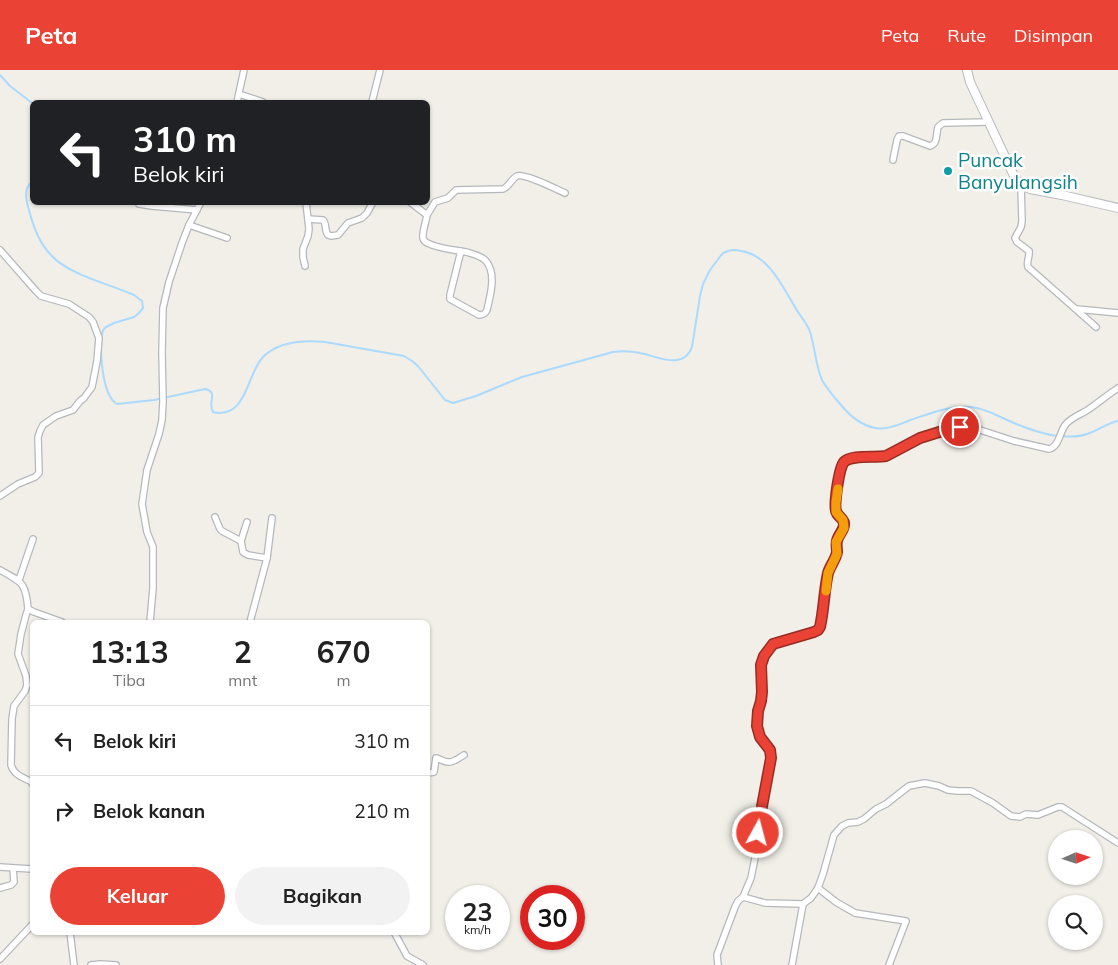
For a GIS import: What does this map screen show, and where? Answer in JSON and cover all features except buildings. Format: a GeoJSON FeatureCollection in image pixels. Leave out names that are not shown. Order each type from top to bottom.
{"type":"FeatureCollection","features":[{"type":"Feature","properties":{"kind":"street"},"geometry":{"type":"LineString","coordinates":[[238,100],[244,70]]}},
{"type":"Feature","properties":{"kind":"street"},"geometry":{"type":"LineString","coordinates":[[372,100],[380,70]]}},
{"type":"Feature","properties":{"kind":"street"},"geometry":{"type":"LineString","coordinates":[[967,70],[970,82],[988,122],[1015,178],[1021,185],[1035,191],[1118,208]]}},
{"type":"Feature","properties":{"kind":"street"},"geometry":{"type":"LineString","coordinates":[[239,94],[257,100]]}},
{"type":"Feature","properties":{"kind":"street"},"geometry":{"type":"LineString","coordinates":[[893,160],[896,140],[899,136],[932,146],[935,143],[938,127],[943,123],[988,122]]}},
{"type":"Feature","properties":{"kind":"street"},"geometry":{"type":"LineString","coordinates":[[461,251],[450,299],[479,315],[483,315],[486,313],[489,302],[492,278],[486,261],[477,255],[461,251],[436,246],[426,243],[423,238],[427,216],[435,202],[448,198],[456,190],[503,189],[520,175],[565,193]]}},
{"type":"Feature","properties":{"kind":"street"},"geometry":{"type":"LineString","coordinates":[[1021,185],[1022,221],[1021,227],[1015,236],[1016,240],[1029,251],[1027,263],[1030,270],[1096,327]]}},
{"type":"Feature","properties":{"kind":"street"},"geometry":{"type":"LineString","coordinates":[[149,205],[197,210]]}},
{"type":"Feature","properties":{"kind":"street"},"geometry":{"type":"LineString","coordinates":[[150,620],[153,588],[153,547],[147,532],[142,504],[148,464],[162,420],[162,331],[165,298],[182,243],[199,205]]}},
{"type":"Feature","properties":{"kind":"street"},"geometry":{"type":"LineString","coordinates":[[305,266],[303,249],[309,229],[306,205]]}},
{"type":"Feature","properties":{"kind":"street"},"geometry":{"type":"LineString","coordinates":[[308,219],[322,220],[325,223],[325,230],[328,235],[338,235],[348,223],[362,218],[371,205]]}},
{"type":"Feature","properties":{"kind":"street"},"geometry":{"type":"LineString","coordinates":[[414,205],[427,216]]}},
{"type":"Feature","properties":{"kind":"street"},"geometry":{"type":"LineString","coordinates":[[190,225],[226,238]]}},
{"type":"Feature","properties":{"kind":"street"},"geometry":{"type":"LineString","coordinates":[[0,250],[42,296],[69,304],[90,317],[94,322],[98,338],[97,361],[92,387],[73,410],[56,416],[43,425],[40,430],[38,437],[39,473],[35,478],[18,484],[0,496]]}},
{"type":"Feature","properties":{"kind":"street"},"geometry":{"type":"LineString","coordinates":[[1076,309],[1118,313]]}},
{"type":"Feature","properties":{"kind":"street"},"geometry":{"type":"LineString","coordinates":[[718,965],[717,955],[735,907],[743,898],[751,878],[771,758],[770,750],[760,737],[757,726],[762,692],[761,665],[764,656],[773,644],[814,632],[820,627],[828,573],[837,554],[836,542],[844,528],[843,520],[836,512],[836,502],[841,468],[844,462],[861,457],[886,456],[920,438],[960,427],[971,427],[1047,450],[1056,445],[1064,425],[1118,388]]}},
{"type":"Feature","properties":{"kind":"street"},"geometry":{"type":"LineString","coordinates":[[215,516],[220,529],[241,541]]}},
{"type":"Feature","properties":{"kind":"street"},"geometry":{"type":"LineString","coordinates":[[250,620],[266,558],[272,518]]}},
{"type":"Feature","properties":{"kind":"street"},"geometry":{"type":"LineString","coordinates":[[247,522],[241,541],[244,553],[266,558]]}},
{"type":"Feature","properties":{"kind":"street"},"geometry":{"type":"LineString","coordinates":[[18,580],[33,539]]}},
{"type":"Feature","properties":{"kind":"street"},"geometry":{"type":"LineString","coordinates":[[0,570],[18,580],[26,590],[28,609],[18,654],[26,676],[27,685],[14,706],[10,764],[16,774],[30,781]]}},
{"type":"Feature","properties":{"kind":"street"},"geometry":{"type":"LineString","coordinates":[[28,609],[56,620]]}},
{"type":"Feature","properties":{"kind":"street"},"geometry":{"type":"LineString","coordinates":[[430,773],[434,772],[436,758],[448,762],[464,755]]}},
{"type":"Feature","properties":{"kind":"street"},"geometry":{"type":"LineString","coordinates":[[743,898],[765,903],[803,904],[811,898],[818,888],[834,835],[842,826],[864,819],[909,786],[918,784],[925,783],[948,790],[971,791],[1011,816],[1038,815],[1062,807],[1118,843]]}},
{"type":"Feature","properties":{"kind":"street"},"geometry":{"type":"LineString","coordinates":[[0,867],[30,869]]}},
{"type":"Feature","properties":{"kind":"street"},"geometry":{"type":"LineString","coordinates":[[0,888],[11,885],[14,882],[13,868]]}},
{"type":"Feature","properties":{"kind":"street"},"geometry":{"type":"LineString","coordinates":[[818,888],[836,902],[855,913],[906,921],[888,965]]}},
{"type":"Feature","properties":{"kind":"street"},"geometry":{"type":"LineString","coordinates":[[792,965],[803,904]]}},
{"type":"Feature","properties":{"kind":"street"},"geometry":{"type":"LineString","coordinates":[[0,959],[30,927]]}},
{"type":"Feature","properties":{"kind":"street"},"geometry":{"type":"LineString","coordinates":[[70,935],[74,965]]}},
{"type":"Feature","properties":{"kind":"street"},"geometry":{"type":"LineString","coordinates":[[396,935],[407,956],[423,965]]}},
{"type":"Feature","properties":{"kind":"street"},"geometry":{"type":"LineString","coordinates":[[91,965],[116,965]]}},
{"type":"Feature","properties":{"kind":"waterway"},"geometry":{"type":"LineString","coordinates":[[0,75],[10,86],[30,101]]}},
{"type":"Feature","properties":{"kind":"waterway"},"geometry":{"type":"LineString","coordinates":[[30,184],[26,191],[26,199],[32,222],[43,245],[51,255],[79,274],[134,295],[142,301],[143,308],[138,314],[106,327],[101,338]]}},
{"type":"Feature","properties":{"kind":"waterway"},"geometry":{"type":"LineString","coordinates":[[101,346],[102,368],[106,386],[112,400],[117,404],[154,400],[205,389],[209,390],[212,395],[211,405],[213,412],[224,413],[233,409],[240,402],[263,357],[284,345],[309,341],[325,342],[404,356],[418,366],[445,400],[453,403],[476,396],[522,377],[613,352],[637,352],[669,360],[682,358],[688,354],[692,347],[703,284],[710,270],[722,254],[736,250],[751,254],[760,259],[775,275],[809,329],[822,380],[844,409],[860,422],[870,427],[883,428],[896,426],[955,407],[971,407],[985,410],[1032,430],[1058,436]]}},
{"type":"Feature","properties":{"kind":"waterway"},"geometry":{"type":"LineString","coordinates":[[1062,436],[1084,435],[1118,421]]}},
{"type":"Feature","properties":{"kind":"slow traffic"},"geometry":{"type":"LineString","coordinates":[[826,591],[828,573],[837,554],[836,542],[844,528],[843,520],[836,512],[838,489]]}},
{"type":"Feature","properties":{"kind":"place","name":"Puncak Banyulangsih"},"geometry":{"type":"Point","coordinates":[948,171]}},
{"type":"Feature","properties":{"kind":"route"},"geometry":{"type":"LineString","coordinates":[[758,833],[771,764],[770,750],[760,737],[757,726],[762,692],[761,665],[764,656],[773,644],[814,632],[820,627],[828,573],[837,554],[836,542],[844,528],[843,520],[836,512],[841,468],[844,462],[849,459],[886,456],[920,438],[960,427]]}}]}
